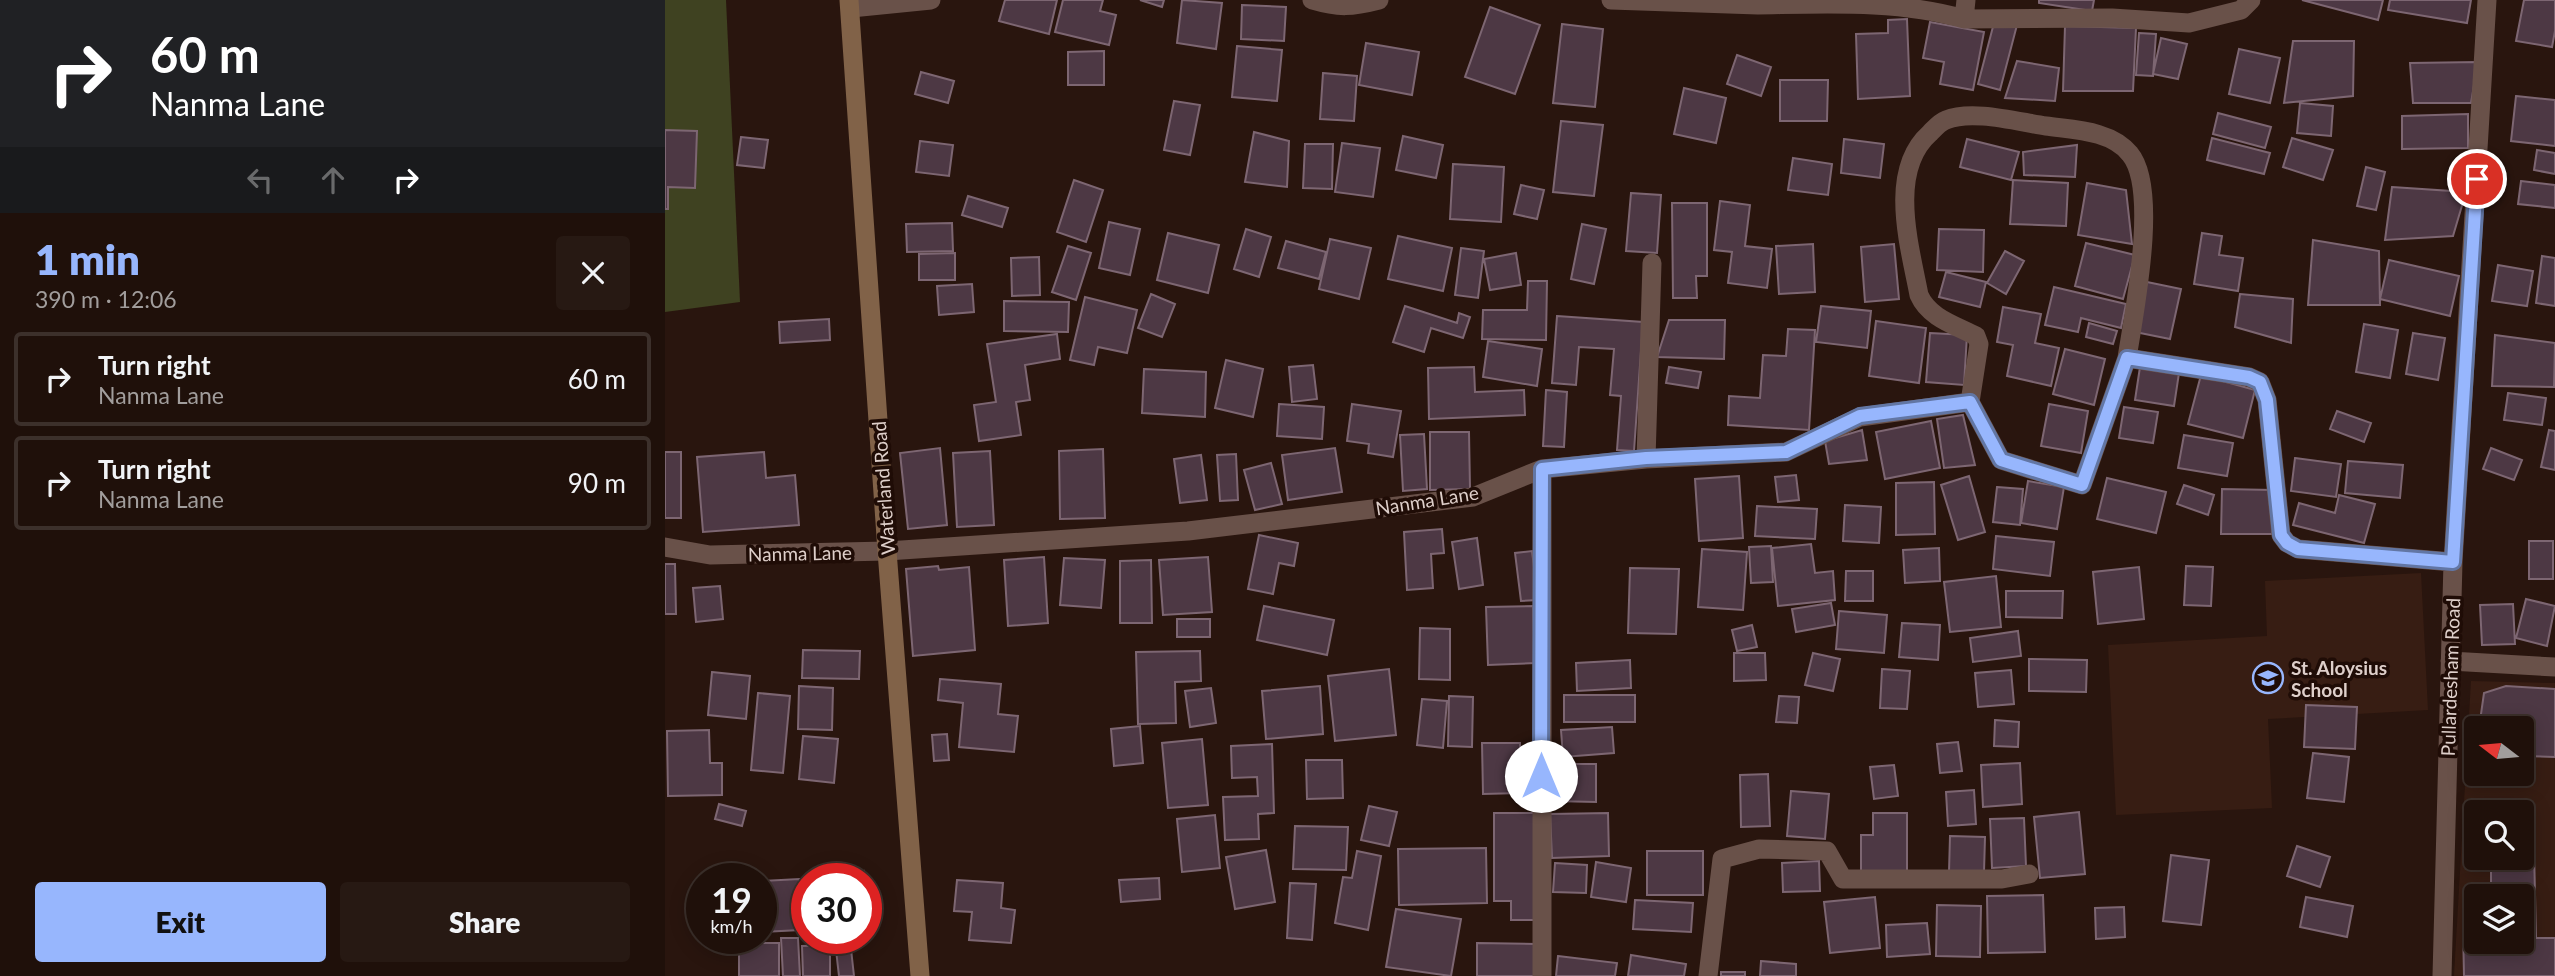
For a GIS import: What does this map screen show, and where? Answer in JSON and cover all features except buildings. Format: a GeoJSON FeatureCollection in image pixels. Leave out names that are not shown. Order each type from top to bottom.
{"type":"FeatureCollection","features":[{"type":"Feature","properties":{"kind":"main road","name":"Waterland Road"},"geometry":{"type":"LineString","coordinates":[[850,4],[887,551],[920,976]]}},
{"type":"Feature","properties":{"kind":"street"},"geometry":{"type":"LineString","coordinates":[[850,4],[931,0]]}},
{"type":"Feature","properties":{"kind":"street"},"geometry":{"type":"LineString","coordinates":[[1311,0],[1332,6],[1352,7],[1379,0]]}},
{"type":"Feature","properties":{"kind":"street"},"geometry":{"type":"LineString","coordinates":[[1611,0],[1877,3],[1947,13],[1965,9],[2113,9],[2189,23],[2241,10],[2251,0]]}},
{"type":"Feature","properties":{"kind":"street","name":"Pullardesham Road"},"geometry":{"type":"LineString","coordinates":[[2442,976],[2453,562],[2487,0]]}},
{"type":"Feature","properties":{"kind":"street"},"geometry":{"type":"LineString","coordinates":[[1974,116],[2092,133],[2112,139],[2130,154],[2140,176],[2142,205],[2141,262],[2127,358],[2082,485],[2001,460],[1970,402],[1979,345],[1976,336],[1931,314],[1924,306],[1919,295],[1903,208],[1908,171],[1922,140],[1945,120],[1974,116]]}},
{"type":"Feature","properties":{"kind":"street"},"geometry":{"type":"LineString","coordinates":[[1646,458],[1652,263]]}},
{"type":"Feature","properties":{"kind":"street"},"geometry":{"type":"LineString","coordinates":[[2127,358],[2249,377],[2260,382],[2267,400],[2281,535],[2287,543],[2298,549],[2453,562]]}},
{"type":"Feature","properties":{"kind":"street","name":"Nanma Lane"},"geometry":{"type":"LineString","coordinates":[[665,547],[710,555],[887,551],[1188,531],[1472,497],[1542,469],[1646,458],[1786,452],[1860,416],[1970,402]]}},
{"type":"Feature","properties":{"kind":"street"},"geometry":{"type":"LineString","coordinates":[[1542,469],[1542,976]]}},
{"type":"Feature","properties":{"kind":"street"},"geometry":{"type":"LineString","coordinates":[[2450,661],[2555,667]]}},
{"type":"Feature","properties":{"kind":"street"},"geometry":{"type":"LineString","coordinates":[[1708,976],[1722,859],[1759,849],[1827,851],[1843,879],[2002,879],[2029,874]]}},
{"type":"Feature","properties":{"kind":"shaded area","name":"St. Aloysius School"},"geometry":{"type":"Polygon","coordinates":[[[2421,573],[2428,710],[2268,719],[2272,808],[2116,815],[2108,645],[2267,636],[2265,581],[2421,573]]]}},
{"type":"Feature","properties":{"kind":"shaded area"},"geometry":{"type":"Polygon","coordinates":[[[2471,681],[2555,683],[2555,976],[2454,976],[2464,802],[2464,870],[2534,870],[2534,800],[2464,800],[2465,786],[2534,786],[2534,716],[2469,716],[2471,681]]]}},
{"type":"Feature","properties":{"kind":"green space"},"geometry":{"type":"Polygon","coordinates":[[[665,0],[726,0],[740,302],[665,312],[665,0]]]}},
{"type":"Feature","properties":{"kind":"place","name":"St. Aloysius School"},"geometry":{"type":"Point","coordinates":[2268,678]}},
{"type":"Feature","properties":{"kind":"route"},"geometry":{"type":"LineString","coordinates":[[1541,776],[1542,469],[1646,458],[1786,452],[1860,416],[1970,402],[2001,460],[2082,485],[2127,358],[2249,377],[2260,382],[2267,400],[2281,535],[2287,543],[2298,549],[2453,562],[2477,179]]}}]}
